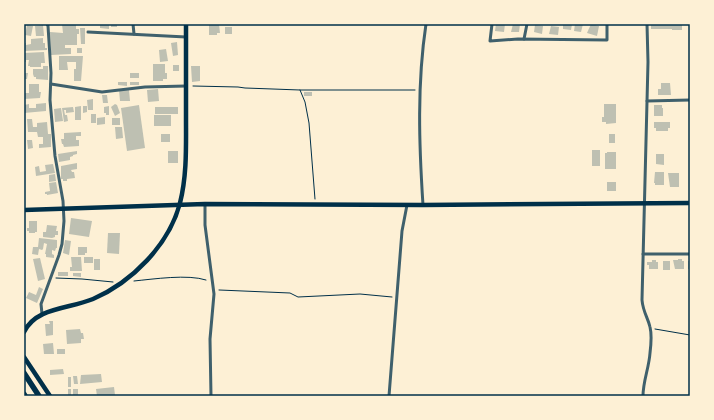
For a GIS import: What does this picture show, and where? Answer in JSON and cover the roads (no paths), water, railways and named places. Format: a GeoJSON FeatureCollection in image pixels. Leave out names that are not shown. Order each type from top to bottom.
{"type":"FeatureCollection","features":[{"type":"Feature","properties":{"kind":"highway"},"geometry":{"type":"LineString","coordinates":[[24,373],[39,396]]}},
{"type":"Feature","properties":{"kind":"main road"},"geometry":{"type":"LineString","coordinates":[[24,332],[30,322],[42,314],[92,299],[106,292],[132,275],[155,251],[172,223],[179,204],[186,165],[186,24]]}},
{"type":"Feature","properties":{"kind":"main road"},"geometry":{"type":"LineString","coordinates":[[24,210],[179,204],[422,205],[690,203]]}},
{"type":"Feature","properties":{"kind":"main road"},"geometry":{"type":"LineString","coordinates":[[24,357],[50,396]]}},
{"type":"Feature","properties":{"kind":"street"},"geometry":{"type":"LineString","coordinates":[[42,314],[42,299],[62,244],[64,209],[55,156],[50,100],[51,84],[47,24]]}},
{"type":"Feature","properties":{"kind":"street"},"geometry":{"type":"LineString","coordinates":[[133,24],[134,34]]}},
{"type":"Feature","properties":{"kind":"street"},"geometry":{"type":"LineString","coordinates":[[422,205],[419,145],[419,90],[422,45],[426,24]]}},
{"type":"Feature","properties":{"kind":"street"},"geometry":{"type":"LineString","coordinates":[[492,24],[490,41],[607,40],[607,24]]}},
{"type":"Feature","properties":{"kind":"street"},"geometry":{"type":"LineString","coordinates":[[524,40],[527,24]]}},
{"type":"Feature","properties":{"kind":"street"},"geometry":{"type":"LineString","coordinates":[[643,396],[643,386],[650,356],[650,328],[643,309],[642,300],[647,101],[647,24]]}},
{"type":"Feature","properties":{"kind":"street"},"geometry":{"type":"LineString","coordinates":[[88,32],[186,37]]}},
{"type":"Feature","properties":{"kind":"street"},"geometry":{"type":"LineString","coordinates":[[51,84],[102,92],[145,87],[186,86]]}},
{"type":"Feature","properties":{"kind":"street"},"geometry":{"type":"LineString","coordinates":[[647,101],[690,100]]}},
{"type":"Feature","properties":{"kind":"street"},"geometry":{"type":"LineString","coordinates":[[205,204],[205,225],[214,303],[210,339],[211,396]]}},
{"type":"Feature","properties":{"kind":"street"},"geometry":{"type":"LineString","coordinates":[[389,396],[402,231],[407,205]]}},
{"type":"Feature","properties":{"kind":"street"},"geometry":{"type":"LineString","coordinates":[[643,254],[690,254]]}}]}
